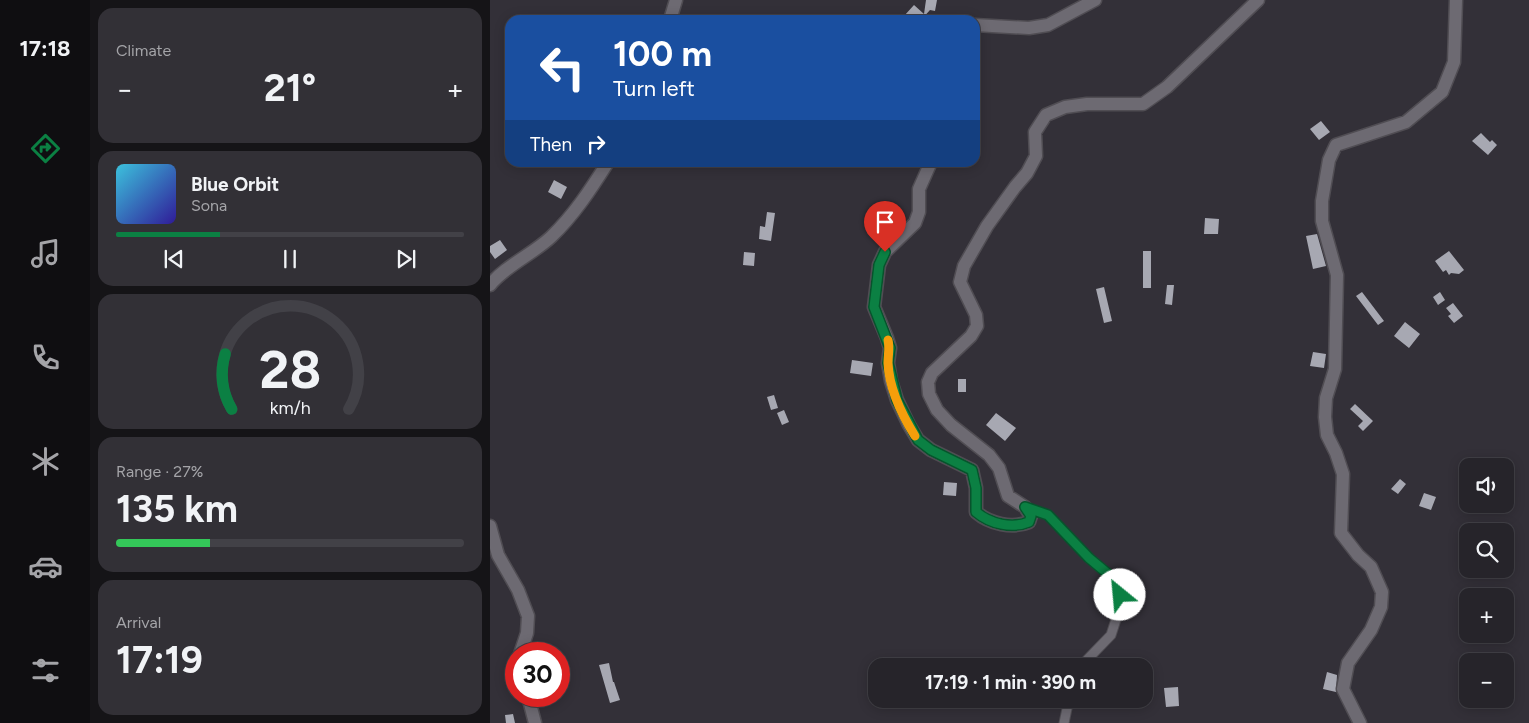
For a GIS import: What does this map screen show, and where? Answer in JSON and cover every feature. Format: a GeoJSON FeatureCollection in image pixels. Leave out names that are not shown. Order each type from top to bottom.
{"type":"FeatureCollection","features":[{"type":"Feature","properties":{"kind":"street"},"geometry":{"type":"LineString","coordinates":[[672,15],[676,0]]}},
{"type":"Feature","properties":{"kind":"street"},"geometry":{"type":"LineString","coordinates":[[980,25],[1029,28],[1048,25],[1096,0]]}},
{"type":"Feature","properties":{"kind":"street"},"geometry":{"type":"LineString","coordinates":[[1089,658],[1111,635],[1120,607],[1119,583],[1089,558],[1048,515],[1025,507],[1008,496],[999,468],[990,454],[952,425],[937,410],[929,394],[928,382],[932,373],[971,336],[976,326],[976,315],[960,282],[964,266],[987,226],[1027,173],[1036,156],[1035,132],[1046,115],[1065,107],[1088,104],[1143,104],[1167,87],[1258,0]]}},
{"type":"Feature","properties":{"kind":"street"},"geometry":{"type":"LineString","coordinates":[[1360,723],[1343,689],[1348,663],[1371,630],[1381,607],[1382,592],[1371,567],[1358,555],[1341,533],[1343,474],[1327,435],[1325,417],[1326,398],[1335,369],[1337,275],[1322,221],[1322,201],[1329,160],[1336,145],[1406,122],[1442,92],[1454,62],[1456,0]]}},
{"type":"Feature","properties":{"kind":"street"},"geometry":{"type":"LineString","coordinates":[[490,285],[496,277],[528,256],[551,237],[577,208],[605,167]]}},
{"type":"Feature","properties":{"kind":"street"},"geometry":{"type":"LineString","coordinates":[[929,167],[919,189],[919,212],[915,224],[885,252],[879,265],[874,307],[890,348],[888,363],[897,400],[918,440],[931,450],[972,470],[976,488],[976,512],[992,522],[1006,525],[1024,524],[1029,522],[1031,516],[1025,507]]}},
{"type":"Feature","properties":{"kind":"street"},"geometry":{"type":"LineString","coordinates":[[490,526],[494,553],[518,590],[528,616],[527,632],[524,642]]}},
{"type":"Feature","properties":{"kind":"street"},"geometry":{"type":"LineString","coordinates":[[531,707],[535,723]]}},
{"type":"Feature","properties":{"kind":"street"},"geometry":{"type":"LineString","coordinates":[[1064,723],[1067,708]]}},
{"type":"Feature","properties":{"kind":"building"},"geometry":{"type":"Polygon","coordinates":[[[926,0],[937,0],[935,11],[930,10],[926,15],[905,15],[914,5],[924,14],[926,0]]]}},
{"type":"Feature","properties":{"kind":"building"},"geometry":{"type":"Polygon","coordinates":[[[1321,121],[1330,132],[1319,140],[1310,129],[1321,121]]]}},
{"type":"Feature","properties":{"kind":"building"},"geometry":{"type":"Polygon","coordinates":[[[1481,133],[1490,142],[1492,140],[1497,145],[1488,155],[1472,141],[1481,133]]]}},
{"type":"Feature","properties":{"kind":"building"},"geometry":{"type":"Polygon","coordinates":[[[554,180],[567,187],[561,199],[548,192],[554,180]]]}},
{"type":"Feature","properties":{"kind":"building"},"geometry":{"type":"Polygon","coordinates":[[[767,212],[775,213],[771,241],[759,239],[760,226],[765,227],[767,212]]]}},
{"type":"Feature","properties":{"kind":"building"},"geometry":{"type":"Polygon","coordinates":[[[1205,218],[1219,219],[1218,234],[1204,234],[1205,218]]]}},
{"type":"Feature","properties":{"kind":"building"},"geometry":{"type":"Polygon","coordinates":[[[1317,234],[1326,266],[1313,269],[1306,236],[1317,234]]]}},
{"type":"Feature","properties":{"kind":"building"},"geometry":{"type":"Polygon","coordinates":[[[500,240],[507,250],[495,259],[490,252],[490,246],[500,240]]]}},
{"type":"Feature","properties":{"kind":"building"},"geometry":{"type":"Polygon","coordinates":[[[1143,251],[1151,251],[1151,288],[1143,288],[1143,251]]]}},
{"type":"Feature","properties":{"kind":"building"},"geometry":{"type":"Polygon","coordinates":[[[1449,251],[1464,270],[1459,274],[1451,273],[1449,275],[1446,270],[1443,272],[1435,261],[1449,251]]]}},
{"type":"Feature","properties":{"kind":"building"},"geometry":{"type":"Polygon","coordinates":[[[744,252],[755,253],[754,266],[743,265],[744,252]]]}},
{"type":"Feature","properties":{"kind":"building"},"geometry":{"type":"Polygon","coordinates":[[[1167,285],[1174,285],[1172,305],[1165,304],[1167,285]]]}},
{"type":"Feature","properties":{"kind":"building"},"geometry":{"type":"Polygon","coordinates":[[[1104,287],[1112,321],[1104,323],[1096,289],[1104,287]]]}},
{"type":"Feature","properties":{"kind":"building"},"geometry":{"type":"Polygon","coordinates":[[[1362,292],[1384,321],[1378,325],[1356,296],[1362,292]]]}},
{"type":"Feature","properties":{"kind":"building"},"geometry":{"type":"Polygon","coordinates":[[[1440,292],[1445,300],[1438,305],[1433,297],[1440,292]]]}},
{"type":"Feature","properties":{"kind":"building"},"geometry":{"type":"Polygon","coordinates":[[[1453,303],[1463,316],[1454,323],[1448,316],[1451,314],[1446,308],[1453,303]]]}},
{"type":"Feature","properties":{"kind":"building"},"geometry":{"type":"Polygon","coordinates":[[[1405,322],[1420,334],[1409,348],[1394,336],[1405,322]]]}},
{"type":"Feature","properties":{"kind":"building"},"geometry":{"type":"Polygon","coordinates":[[[1313,352],[1326,354],[1324,368],[1310,366],[1313,352]]]}},
{"type":"Feature","properties":{"kind":"building"},"geometry":{"type":"Polygon","coordinates":[[[852,360],[873,363],[871,376],[850,373],[852,360]]]}},
{"type":"Feature","properties":{"kind":"building"},"geometry":{"type":"Polygon","coordinates":[[[958,379],[966,379],[966,392],[958,392],[958,379]]]}},
{"type":"Feature","properties":{"kind":"building"},"geometry":{"type":"Polygon","coordinates":[[[774,395],[778,408],[771,410],[767,397],[774,395]]]}},
{"type":"Feature","properties":{"kind":"building"},"geometry":{"type":"Polygon","coordinates":[[[1355,404],[1373,421],[1363,431],[1358,426],[1363,421],[1350,409],[1355,404]]]}},
{"type":"Feature","properties":{"kind":"building"},"geometry":{"type":"Polygon","coordinates":[[[784,410],[789,422],[782,425],[777,413],[784,410]]]}},
{"type":"Feature","properties":{"kind":"building"},"geometry":{"type":"Polygon","coordinates":[[[996,413],[1016,428],[1005,441],[986,425],[996,413]]]}},
{"type":"Feature","properties":{"kind":"building"},"geometry":{"type":"Polygon","coordinates":[[[1400,479],[1406,484],[1398,494],[1391,489],[1400,479]]]}},
{"type":"Feature","properties":{"kind":"building"},"geometry":{"type":"Polygon","coordinates":[[[944,482],[957,483],[956,496],[943,495],[944,482]]]}},
{"type":"Feature","properties":{"kind":"building"},"geometry":{"type":"Polygon","coordinates":[[[1424,493],[1436,497],[1431,510],[1419,506],[1424,493]]]}},
{"type":"Feature","properties":{"kind":"building"},"geometry":{"type":"Polygon","coordinates":[[[609,663],[613,682],[620,700],[610,703],[599,665],[609,663]]]}},
{"type":"Feature","properties":{"kind":"building"},"geometry":{"type":"Polygon","coordinates":[[[1327,672],[1337,675],[1336,692],[1323,689],[1327,672]]]}},
{"type":"Feature","properties":{"kind":"building"},"geometry":{"type":"Polygon","coordinates":[[[1178,687],[1179,706],[1166,707],[1164,688],[1178,687]]]}},
{"type":"Feature","properties":{"kind":"building"},"geometry":{"type":"Polygon","coordinates":[[[513,714],[515,723],[506,723],[505,715],[513,714]]]}},
{"type":"Feature","properties":{"kind":"slow traffic"},"geometry":{"type":"LineString","coordinates":[[888,340],[890,348],[888,363],[897,400],[915,436]]}},
{"type":"Feature","properties":{"kind":"route"},"geometry":{"type":"LineString","coordinates":[[885,252],[879,265],[874,307],[890,348],[888,363],[897,400],[918,440],[931,450],[972,470],[976,488],[976,512],[981,516],[992,522],[1017,526],[1029,522],[1031,516],[1025,507],[1048,515],[1089,558],[1119,583],[1120,595]]}}]}
